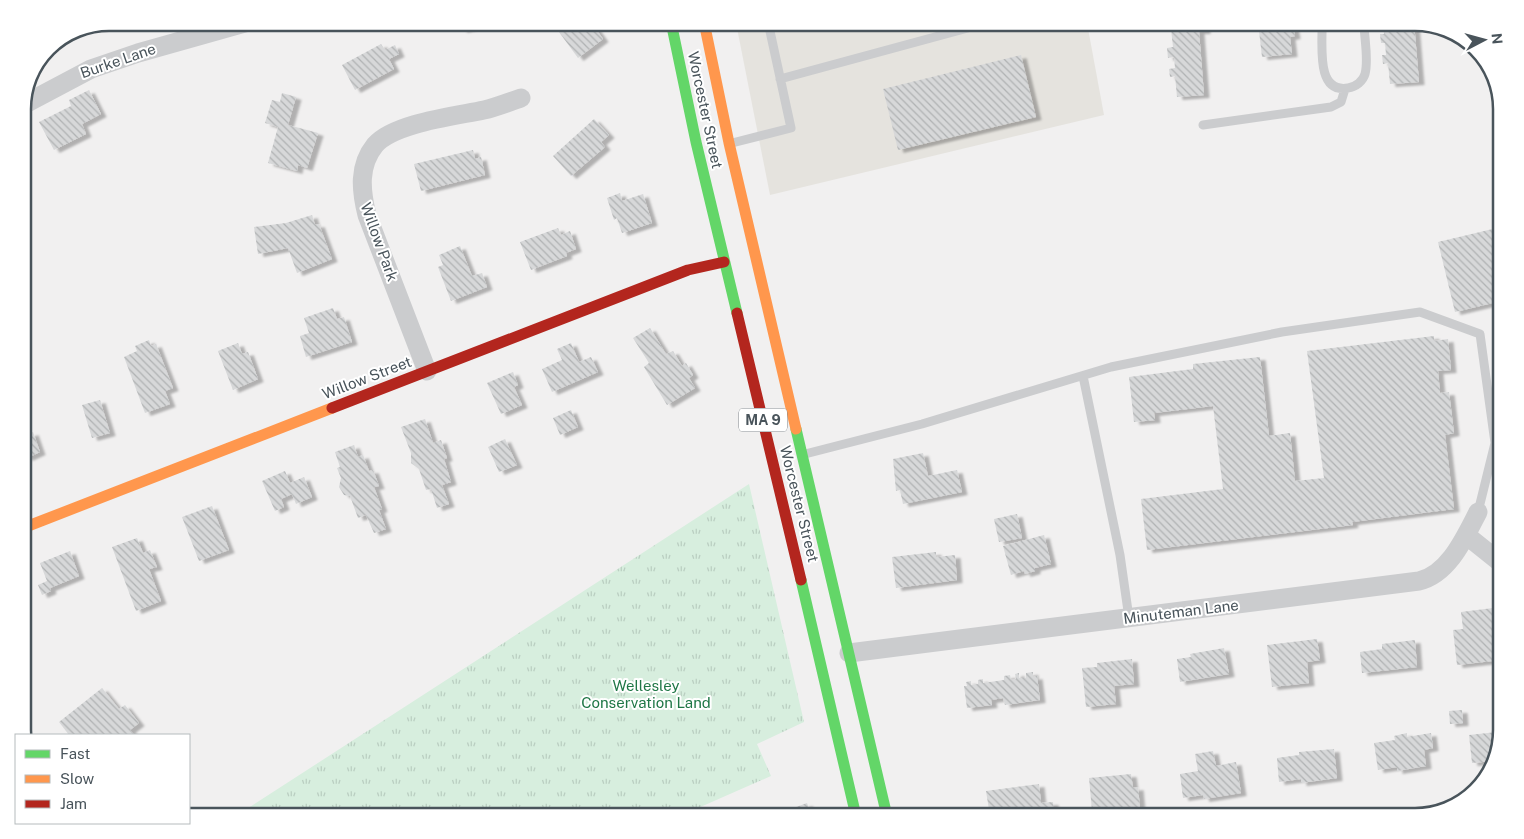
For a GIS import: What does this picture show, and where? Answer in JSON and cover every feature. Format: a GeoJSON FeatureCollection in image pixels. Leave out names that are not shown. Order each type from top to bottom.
{"type":"FeatureCollection","features":[{"type":"Feature","properties":{"kind":"main road","name":"Worcester Street"},"geometry":{"type":"LineString","coordinates":[[673,31],[696,142],[854,808]]}},
{"type":"Feature","properties":{"kind":"main road","name":"Worcester Street"},"geometry":{"type":"LineString","coordinates":[[706,31],[729,143],[885,808]]}},
{"type":"Feature","properties":{"kind":"main road","name":"Willow Street"},"geometry":{"type":"LineString","coordinates":[[31,525],[688,270],[724,262]]}},
{"type":"Feature","properties":{"kind":"street","name":"Burke Lane"},"geometry":{"type":"LineString","coordinates":[[32,100],[71,78],[114,60],[216,31]]}},
{"type":"Feature","properties":{"kind":"street","name":"Willow Park"},"geometry":{"type":"LineString","coordinates":[[427,371],[367,215],[361,189],[365,166],[376,144],[395,133],[433,120],[486,110],[521,98]]}},
{"type":"Feature","properties":{"kind":"street","name":"Minuteman Lane"},"geometry":{"type":"LineString","coordinates":[[849,653],[1419,582],[1435,575],[1446,564],[1466,535],[1478,512]]}},
{"type":"Feature","properties":{"kind":"street"},"geometry":{"type":"LineString","coordinates":[[1466,535],[1493,556]]}},
{"type":"Feature","properties":{"kind":"lane"},"geometry":{"type":"LineString","coordinates":[[729,143],[791,128],[770,31]]}},
{"type":"Feature","properties":{"kind":"lane"},"geometry":{"type":"LineString","coordinates":[[780,79],[954,31]]}},
{"type":"Feature","properties":{"kind":"lane"},"geometry":{"type":"LineString","coordinates":[[1322,31],[1324,74],[1334,86],[1345,89],[1358,84],[1365,73],[1364,31]]}},
{"type":"Feature","properties":{"kind":"lane"},"geometry":{"type":"LineString","coordinates":[[1203,125],[1331,107],[1341,102],[1345,89]]}},
{"type":"Feature","properties":{"kind":"lane"},"geometry":{"type":"LineString","coordinates":[[802,454],[922,424],[1111,367],[1282,332],[1420,312],[1480,334],[1493,428]]}},
{"type":"Feature","properties":{"kind":"lane"},"geometry":{"type":"LineString","coordinates":[[1083,376],[1120,555],[1129,618]]}},
{"type":"Feature","properties":{"kind":"lane"},"geometry":{"type":"LineString","coordinates":[[1478,512],[1493,451]]}},
{"type":"Feature","properties":{"kind":"shaded area"},"geometry":{"type":"Polygon","coordinates":[[[738,31],[1088,31],[1104,115],[770,195],[738,31]]]}},
{"type":"Feature","properties":{"kind":"green space","name":"Wellesley Conservation Land"},"geometry":{"type":"Polygon","coordinates":[[[749,484],[804,722],[757,744],[771,776],[698,808],[248,808],[749,484]]]}},
{"type":"Feature","properties":{"kind":"building"},"geometry":{"type":"Polygon","coordinates":[[[558,31],[597,31],[603,39],[578,58],[558,31]]]}},
{"type":"Feature","properties":{"kind":"building"},"geometry":{"type":"Polygon","coordinates":[[[1171,31],[1199,31],[1204,95],[1177,97],[1175,76],[1170,77],[1169,69],[1175,68],[1174,57],[1168,58],[1167,48],[1173,47],[1171,31]]]}},
{"type":"Feature","properties":{"kind":"building"},"geometry":{"type":"Polygon","coordinates":[[[1259,31],[1294,31],[1295,36],[1290,37],[1292,54],[1262,57],[1259,31]]]}},
{"type":"Feature","properties":{"kind":"building"},"geometry":{"type":"Polygon","coordinates":[[[1384,31],[1415,31],[1419,82],[1390,84],[1388,63],[1383,64],[1382,55],[1386,55],[1385,43],[1381,43],[1380,34],[1384,34],[1384,31]]]}},
{"type":"Feature","properties":{"kind":"building"},"geometry":{"type":"Polygon","coordinates":[[[381,44],[385,50],[395,45],[399,54],[389,59],[394,69],[355,90],[342,65],[381,44]]]}},
{"type":"Feature","properties":{"kind":"building"},"geometry":{"type":"Polygon","coordinates":[[[1021,55],[1036,117],[898,150],[883,89],[1021,55]]]}},
{"type":"Feature","properties":{"kind":"building"},"geometry":{"type":"Polygon","coordinates":[[[89,90],[101,114],[82,124],[86,134],[54,150],[39,122],[71,106],[69,100],[89,90]]]}},
{"type":"Feature","properties":{"kind":"building"},"geometry":{"type":"Polygon","coordinates":[[[282,93],[296,97],[288,125],[318,133],[307,168],[298,165],[297,171],[268,163],[278,127],[265,123],[272,100],[280,102],[282,93]]]}},
{"type":"Feature","properties":{"kind":"building"},"geometry":{"type":"Polygon","coordinates":[[[594,119],[609,135],[601,142],[605,147],[571,176],[553,156],[594,119]]]}},
{"type":"Feature","properties":{"kind":"building"},"geometry":{"type":"Polygon","coordinates":[[[473,150],[475,159],[481,157],[485,175],[421,191],[414,164],[473,150]]]}},
{"type":"Feature","properties":{"kind":"building"},"geometry":{"type":"Polygon","coordinates":[[[620,193],[622,201],[643,194],[652,223],[622,233],[617,218],[614,220],[607,198],[620,193]]]}},
{"type":"Feature","properties":{"kind":"building"},"geometry":{"type":"Polygon","coordinates":[[[312,215],[315,225],[319,224],[332,259],[297,273],[288,248],[258,254],[254,227],[286,223],[312,215]]]}},
{"type":"Feature","properties":{"kind":"building"},"geometry":{"type":"Polygon","coordinates":[[[558,228],[561,235],[570,231],[576,249],[566,253],[567,256],[531,270],[520,242],[558,228]]]}},
{"type":"Feature","properties":{"kind":"building"},"geometry":{"type":"Polygon","coordinates":[[[1493,229],[1493,303],[1455,312],[1438,242],[1493,229]]]}},
{"type":"Feature","properties":{"kind":"building"},"geometry":{"type":"Polygon","coordinates":[[[460,246],[472,276],[482,273],[487,287],[451,301],[438,267],[443,265],[439,255],[460,246]]]}},
{"type":"Feature","properties":{"kind":"building"},"geometry":{"type":"Polygon","coordinates":[[[333,308],[337,319],[344,317],[352,342],[306,357],[300,336],[309,333],[304,318],[333,308]]]}},
{"type":"Feature","properties":{"kind":"building"},"geometry":{"type":"Polygon","coordinates":[[[650,328],[666,354],[673,351],[682,366],[686,363],[693,375],[689,378],[695,388],[667,405],[644,367],[649,363],[633,338],[650,328]]]}},
{"type":"Feature","properties":{"kind":"building"},"geometry":{"type":"Polygon","coordinates":[[[1434,336],[1434,341],[1448,339],[1451,370],[1438,371],[1440,393],[1449,392],[1454,433],[1445,435],[1454,509],[1352,522],[1353,525],[1147,550],[1141,499],[1223,489],[1213,406],[1154,413],[1155,420],[1134,422],[1129,377],[1193,369],[1193,364],[1260,357],[1269,436],[1290,433],[1295,481],[1324,478],[1307,351],[1434,336]]]}},
{"type":"Feature","properties":{"kind":"building"},"geometry":{"type":"Polygon","coordinates":[[[149,340],[151,346],[156,344],[173,388],[165,391],[170,404],[145,413],[124,357],[137,351],[135,346],[149,340]]]}},
{"type":"Feature","properties":{"kind":"building"},"geometry":{"type":"Polygon","coordinates":[[[238,343],[242,354],[248,352],[258,379],[233,390],[218,351],[238,343]]]}},
{"type":"Feature","properties":{"kind":"building"},"geometry":{"type":"Polygon","coordinates":[[[571,343],[579,362],[591,357],[598,372],[552,392],[542,369],[562,360],[557,349],[571,343]]]}},
{"type":"Feature","properties":{"kind":"building"},"geometry":{"type":"Polygon","coordinates":[[[513,372],[518,385],[514,387],[522,405],[501,414],[487,383],[513,372]]]}},
{"type":"Feature","properties":{"kind":"building"},"geometry":{"type":"Polygon","coordinates":[[[100,400],[110,433],[92,438],[82,405],[100,400]]]}},
{"type":"Feature","properties":{"kind":"building"},"geometry":{"type":"Polygon","coordinates":[[[571,410],[578,427],[560,435],[553,418],[571,410]]]}},
{"type":"Feature","properties":{"kind":"building"},"geometry":{"type":"Polygon","coordinates":[[[425,419],[433,443],[441,440],[447,458],[444,459],[451,482],[442,485],[449,504],[437,508],[431,489],[426,490],[419,469],[411,463],[411,453],[401,427],[425,419]]]}},
{"type":"Feature","properties":{"kind":"building"},"geometry":{"type":"Polygon","coordinates":[[[33,432],[40,452],[31,456],[31,433],[33,432]]]}},
{"type":"Feature","properties":{"kind":"building"},"geometry":{"type":"Polygon","coordinates":[[[505,439],[517,465],[499,472],[488,447],[505,439]]]}},
{"type":"Feature","properties":{"kind":"building"},"geometry":{"type":"Polygon","coordinates":[[[354,445],[358,457],[363,455],[369,471],[373,470],[379,486],[374,487],[382,509],[379,510],[386,529],[374,533],[366,515],[358,518],[350,496],[344,495],[339,487],[341,478],[337,468],[340,467],[335,452],[354,445]]]}},
{"type":"Feature","properties":{"kind":"building"},"geometry":{"type":"Polygon","coordinates":[[[923,453],[928,476],[957,470],[962,492],[903,504],[900,490],[896,491],[893,459],[923,453]]]}},
{"type":"Feature","properties":{"kind":"building"},"geometry":{"type":"Polygon","coordinates":[[[285,471],[290,483],[304,477],[312,497],[296,504],[292,494],[281,499],[284,507],[275,511],[262,481],[285,471]]]}},
{"type":"Feature","properties":{"kind":"building"},"geometry":{"type":"Polygon","coordinates":[[[212,506],[229,550],[199,561],[182,517],[212,506]]]}},
{"type":"Feature","properties":{"kind":"building"},"geometry":{"type":"Polygon","coordinates":[[[1017,514],[1022,538],[999,542],[994,519],[1017,514]]]}},
{"type":"Feature","properties":{"kind":"building"},"geometry":{"type":"Polygon","coordinates":[[[1044,535],[1051,564],[1035,568],[1035,571],[1025,574],[1024,571],[1011,575],[1003,546],[1044,535]]]}},
{"type":"Feature","properties":{"kind":"building"},"geometry":{"type":"Polygon","coordinates":[[[137,538],[143,553],[150,550],[157,567],[149,569],[161,601],[136,611],[112,547],[137,538]]]}},
{"type":"Feature","properties":{"kind":"building"},"geometry":{"type":"Polygon","coordinates":[[[70,551],[79,576],[50,588],[51,591],[42,595],[38,585],[47,581],[40,563],[70,551]]]}},
{"type":"Feature","properties":{"kind":"building"},"geometry":{"type":"Polygon","coordinates":[[[936,552],[936,557],[955,555],[957,580],[896,588],[892,557],[936,552]]]}},
{"type":"Feature","properties":{"kind":"building"},"geometry":{"type":"Polygon","coordinates":[[[1493,608],[1493,661],[1457,665],[1453,630],[1463,629],[1461,612],[1493,608]]]}},
{"type":"Feature","properties":{"kind":"building"},"geometry":{"type":"Polygon","coordinates":[[[1317,639],[1320,660],[1307,662],[1309,683],[1272,687],[1267,645],[1317,639]]]}},
{"type":"Feature","properties":{"kind":"building"},"geometry":{"type":"Polygon","coordinates":[[[1415,640],[1417,667],[1362,673],[1360,652],[1382,649],[1382,644],[1415,640]]]}},
{"type":"Feature","properties":{"kind":"building"},"geometry":{"type":"Polygon","coordinates":[[[1224,648],[1229,674],[1180,682],[1177,659],[1191,657],[1190,654],[1224,648]]]}},
{"type":"Feature","properties":{"kind":"building"},"geometry":{"type":"Polygon","coordinates":[[[1132,659],[1134,684],[1114,686],[1116,704],[1086,707],[1082,668],[1097,667],[1097,663],[1132,659]]]}},
{"type":"Feature","properties":{"kind":"building"},"geometry":{"type":"Polygon","coordinates":[[[1033,672],[1033,677],[1037,676],[1040,700],[1005,705],[1003,698],[991,700],[992,705],[967,708],[964,686],[967,686],[966,682],[971,681],[971,685],[978,684],[978,680],[983,679],[983,683],[1004,680],[1004,676],[1010,675],[1011,680],[1016,679],[1015,674],[1019,673],[1019,678],[1026,678],[1026,673],[1033,672]]]}},
{"type":"Feature","properties":{"kind":"building"},"geometry":{"type":"Polygon","coordinates":[[[102,688],[119,709],[125,705],[139,723],[130,730],[134,734],[68,734],[59,722],[102,688]]]}},
{"type":"Feature","properties":{"kind":"building"},"geometry":{"type":"Polygon","coordinates":[[[1462,710],[1463,723],[1450,724],[1449,711],[1462,710]]]}},
{"type":"Feature","properties":{"kind":"building"},"geometry":{"type":"Polygon","coordinates":[[[1493,732],[1486,762],[1472,763],[1469,735],[1493,732]]]}},
{"type":"Feature","properties":{"kind":"building"},"geometry":{"type":"Polygon","coordinates":[[[1407,733],[1407,737],[1431,733],[1433,748],[1424,750],[1426,766],[1397,771],[1397,767],[1378,770],[1374,743],[1395,740],[1394,736],[1407,733]]]}},
{"type":"Feature","properties":{"kind":"building"},"geometry":{"type":"Polygon","coordinates":[[[1334,749],[1337,778],[1301,783],[1301,779],[1279,782],[1277,758],[1299,755],[1299,752],[1334,749]]]}},
{"type":"Feature","properties":{"kind":"building"},"geometry":{"type":"Polygon","coordinates":[[[1213,751],[1216,766],[1236,762],[1241,793],[1204,799],[1203,795],[1183,798],[1180,774],[1198,771],[1195,754],[1213,751]]]}},
{"type":"Feature","properties":{"kind":"building"},"geometry":{"type":"Polygon","coordinates":[[[1131,774],[1133,788],[1138,787],[1140,808],[1092,808],[1089,778],[1131,774]]]}},
{"type":"Feature","properties":{"kind":"building"},"geometry":{"type":"Polygon","coordinates":[[[1039,784],[1041,803],[1053,802],[1054,808],[989,808],[986,791],[1039,784]]]}},
{"type":"Feature","properties":{"kind":"building"},"geometry":{"type":"Polygon","coordinates":[[[807,803],[809,808],[793,808],[807,803]]]}},
{"type":"Feature","properties":{"kind":"traffic: fast"},"geometry":{"type":"LineString","coordinates":[[673,31],[696,142],[737,313]]}},
{"type":"Feature","properties":{"kind":"traffic: fast"},"geometry":{"type":"LineString","coordinates":[[796,429],[885,808]]}},
{"type":"Feature","properties":{"kind":"traffic: fast"},"geometry":{"type":"LineString","coordinates":[[801,580],[854,808]]}},
{"type":"Feature","properties":{"kind":"traffic: slow"},"geometry":{"type":"LineString","coordinates":[[706,31],[729,143],[796,429]]}},
{"type":"Feature","properties":{"kind":"traffic: slow"},"geometry":{"type":"LineString","coordinates":[[31,525],[332,408]]}},
{"type":"Feature","properties":{"kind":"traffic: jam"},"geometry":{"type":"LineString","coordinates":[[332,408],[688,270],[724,262]]}},
{"type":"Feature","properties":{"kind":"traffic: jam"},"geometry":{"type":"LineString","coordinates":[[737,313],[801,580]]}}]}
